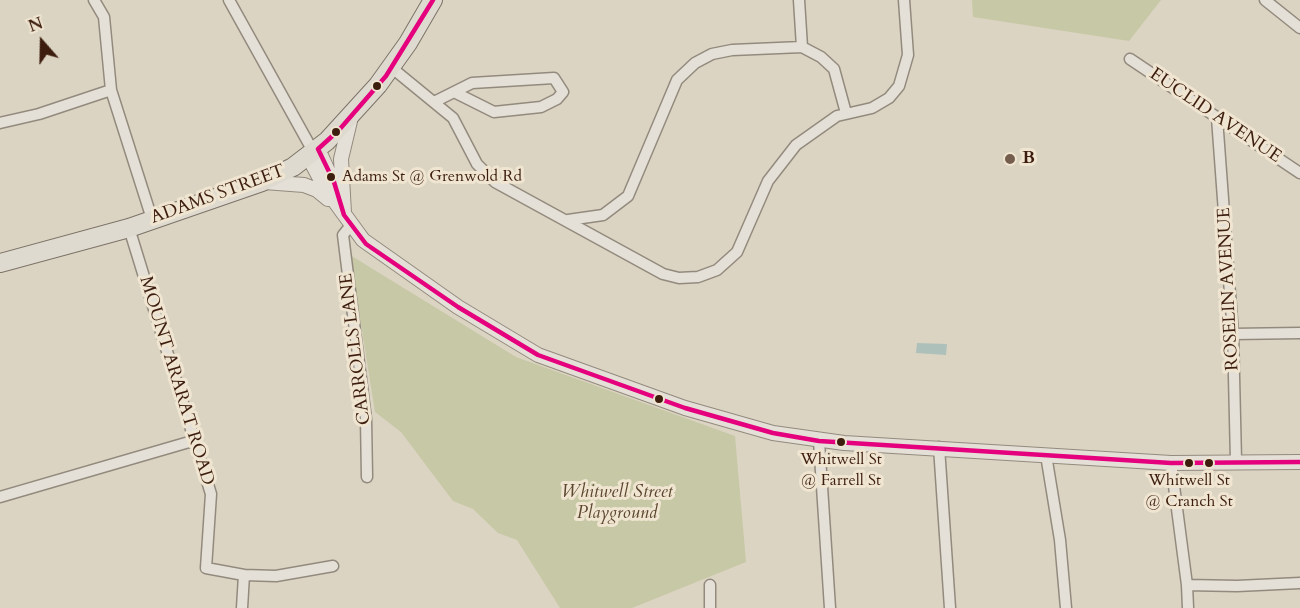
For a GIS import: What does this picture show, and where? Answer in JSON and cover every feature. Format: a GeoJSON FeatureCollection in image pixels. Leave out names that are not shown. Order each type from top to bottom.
{"type":"FeatureCollection","features":[{"type":"Feature","properties":{"kind":"main road","name":"ADAMS STREET"},"geometry":{"type":"LineString","coordinates":[[0,262],[129,228],[262,182],[313,153],[351,116],[392,68],[433,0]]}},
{"type":"Feature","properties":{"kind":"street"},"geometry":{"type":"LineString","coordinates":[[94,0],[104,17],[111,90],[152,219]]}},
{"type":"Feature","properties":{"kind":"street"},"geometry":{"type":"LineString","coordinates":[[229,0],[313,153],[334,182],[347,220]]}},
{"type":"Feature","properties":{"kind":"street"},"geometry":{"type":"LineString","coordinates":[[799,0],[802,47]]}},
{"type":"Feature","properties":{"kind":"street"},"geometry":{"type":"LineString","coordinates":[[392,68],[453,118],[477,164],[487,176],[663,274],[688,278],[708,274],[723,265],[741,246],[768,181],[781,160],[814,130],[846,113],[872,108],[889,98],[899,86],[908,55],[904,0]]}},
{"type":"Feature","properties":{"kind":"street"},"geometry":{"type":"LineString","coordinates":[[1265,0],[1300,28]]}},
{"type":"Feature","properties":{"kind":"street"},"geometry":{"type":"LineString","coordinates":[[567,220],[603,215],[628,196],[674,86],[695,63],[712,54],[732,50],[802,47],[821,57],[834,69],[846,113]]}},
{"type":"Feature","properties":{"kind":"street","name":"EUCLID AVENUE"},"geometry":{"type":"LineString","coordinates":[[1130,59],[1300,173]]}},
{"type":"Feature","properties":{"kind":"street"},"geometry":{"type":"LineString","coordinates":[[434,102],[454,92],[472,83],[554,78],[563,92],[557,99],[542,107],[494,112],[454,92]]}},
{"type":"Feature","properties":{"kind":"street"},"geometry":{"type":"LineString","coordinates":[[0,123],[39,114],[111,90]]}},
{"type":"Feature","properties":{"kind":"street"},"geometry":{"type":"LineString","coordinates":[[347,220],[341,159],[351,116]]}},
{"type":"Feature","properties":{"kind":"street","name":"ROSELIN AVENUE"},"geometry":{"type":"LineString","coordinates":[[1217,117],[1233,334],[1236,461]]}},
{"type":"Feature","properties":{"kind":"street"},"geometry":{"type":"LineString","coordinates":[[262,182],[287,182],[313,188],[347,220],[366,244],[458,307],[538,355],[685,408],[773,433],[819,441],[872,446],[939,447],[1171,463],[1300,462]]}},
{"type":"Feature","properties":{"kind":"street","name":"CARROLLS LANE"},"geometry":{"type":"LineString","coordinates":[[347,220],[343,235],[366,419],[368,477]]}},
{"type":"Feature","properties":{"kind":"street","name":"MOUNT ARARAT ROAD"},"geometry":{"type":"LineString","coordinates":[[129,228],[211,494],[206,568],[244,575]]}},
{"type":"Feature","properties":{"kind":"street"},"geometry":{"type":"LineString","coordinates":[[1233,334],[1300,333]]}},
{"type":"Feature","properties":{"kind":"street"},"geometry":{"type":"LineString","coordinates":[[0,497],[196,440]]}},
{"type":"Feature","properties":{"kind":"street"},"geometry":{"type":"LineString","coordinates":[[819,441],[830,608]]}},
{"type":"Feature","properties":{"kind":"street"},"geometry":{"type":"LineString","coordinates":[[939,447],[950,608]]}},
{"type":"Feature","properties":{"kind":"street"},"geometry":{"type":"LineString","coordinates":[[1046,455],[1060,540],[1066,608]]}},
{"type":"Feature","properties":{"kind":"street"},"geometry":{"type":"LineString","coordinates":[[1171,463],[1188,608]]}},
{"type":"Feature","properties":{"kind":"street"},"geometry":{"type":"LineString","coordinates":[[242,608],[244,575],[276,576],[333,566]]}},
{"type":"Feature","properties":{"kind":"street"},"geometry":{"type":"LineString","coordinates":[[1187,585],[1300,583]]}},
{"type":"Feature","properties":{"kind":"street"},"geometry":{"type":"LineString","coordinates":[[710,585],[710,608]]}},
{"type":"Feature","properties":{"kind":"green space"},"geometry":{"type":"Polygon","coordinates":[[[972,0],[1161,0],[1129,41],[973,17],[972,0]]]}},
{"type":"Feature","properties":{"kind":"green space","name":"Whitwell Street Playground"},"geometry":{"type":"Polygon","coordinates":[[[350,255],[516,357],[735,436],[746,562],[632,608],[560,608],[517,540],[498,533],[473,509],[453,501],[401,432],[375,412],[350,255]]]}},
{"type":"Feature","properties":{"kind":"shaded area"},"geometry":{"type":"Polygon","coordinates":[[[917,343],[947,344],[946,355],[916,353],[917,343]]]}},
{"type":"Feature","properties":{"kind":"transit line"},"geometry":{"type":"LineString","coordinates":[[433,0],[386,76],[339,130],[318,149],[334,182],[344,215],[366,244],[458,307],[538,355],[685,408],[773,433],[819,441],[1171,463],[1300,462]]}},
{"type":"Feature","properties":{"kind":"place","name":"B"},"geometry":{"type":"Point","coordinates":[1010,159]}},
{"type":"Feature","properties":{"kind":"place","name":"Adams St @ Grenwold Rd"},"geometry":{"type":"Point","coordinates":[331,177]}},
{"type":"Feature","properties":{"kind":"place","name":"Whitwell St @ Farrell St"},"geometry":{"type":"Point","coordinates":[841,442]}},
{"type":"Feature","properties":{"kind":"place","name":"Whitwell St @ Cranch St"},"geometry":{"type":"Point","coordinates":[1189,463]}}]}
